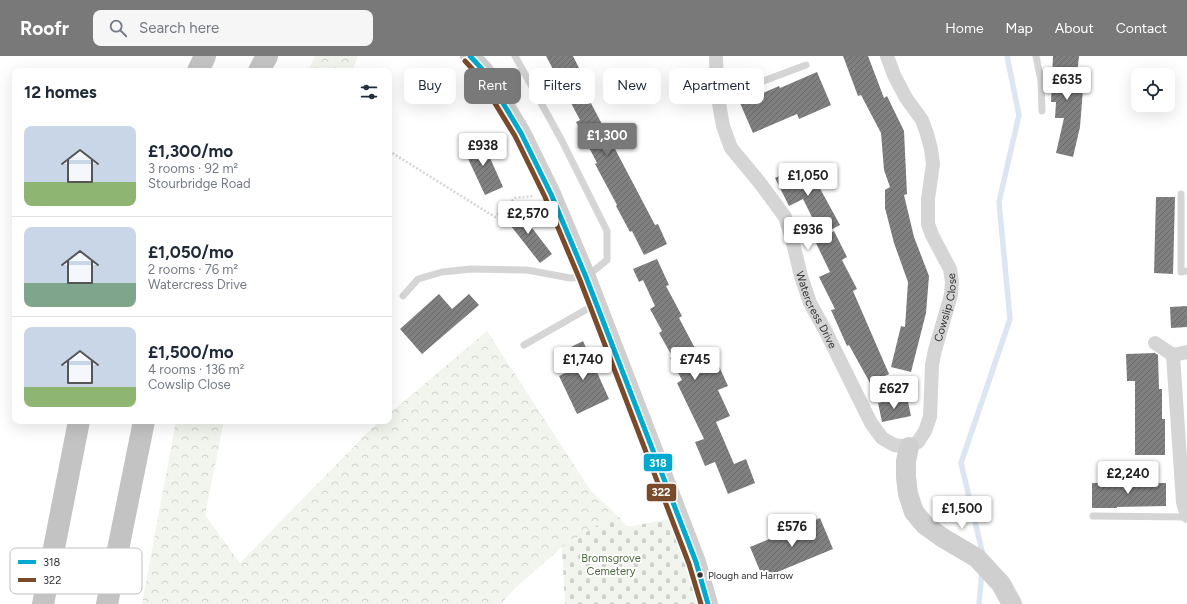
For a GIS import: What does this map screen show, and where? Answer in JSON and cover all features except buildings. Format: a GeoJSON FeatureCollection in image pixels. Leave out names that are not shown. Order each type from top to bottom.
{"type":"FeatureCollection","features":[{"type":"Feature","properties":{"kind":"highway"},"geometry":{"type":"LineString","coordinates":[[199,68],[205,56]]}},
{"type":"Feature","properties":{"kind":"highway"},"geometry":{"type":"LineString","coordinates":[[261,68],[267,56]]}},
{"type":"Feature","properties":{"kind":"highway"},"geometry":{"type":"LineString","coordinates":[[54,548],[78,424]]}},
{"type":"Feature","properties":{"kind":"highway"},"geometry":{"type":"LineString","coordinates":[[119,548],[143,424]]}},
{"type":"Feature","properties":{"kind":"highway"},"geometry":{"type":"LineString","coordinates":[[43,604],[45,594]]}},
{"type":"Feature","properties":{"kind":"highway"},"geometry":{"type":"LineString","coordinates":[[108,604],[110,594]]}},
{"type":"Feature","properties":{"kind":"main road"},"geometry":{"type":"LineString","coordinates":[[470,56],[483,70],[521,133],[550,194],[586,277],[696,562],[708,604]]}},
{"type":"Feature","properties":{"kind":"main road"},"geometry":{"type":"LineString","coordinates":[[909,447],[906,461],[906,477],[908,494],[914,512],[925,525],[943,538],[977,558],[1001,584],[1012,604]]}},
{"type":"Feature","properties":{"kind":"street","name":"Watercress Drive"},"geometry":{"type":"LineString","coordinates":[[716,56],[716,68]]}},
{"type":"Feature","properties":{"kind":"street","name":"Cowslip Close"},"geometry":{"type":"LineString","coordinates":[[887,56],[900,87],[922,120],[927,134],[933,164],[928,199],[928,224],[950,269],[952,282],[951,295],[932,365],[930,418],[925,432],[918,442],[909,447]]}},
{"type":"Feature","properties":{"kind":"street","name":"Watercress Drive"},"geometry":{"type":"LineString","coordinates":[[719,104],[723,126],[731,148],[760,182],[785,217],[810,303],[871,423],[882,438],[894,445],[909,447]]}},
{"type":"Feature","properties":{"kind":"street"},"geometry":{"type":"LineString","coordinates":[[1155,343],[1173,355],[1187,352]]}},
{"type":"Feature","properties":{"kind":"street"},"geometry":{"type":"LineString","coordinates":[[1173,355],[1184,502],[1187,516]]}},
{"type":"Feature","properties":{"kind":"lane"},"geometry":{"type":"LineString","coordinates":[[403,296],[418,280],[442,272],[511,269],[527,270],[570,278],[586,277],[607,260],[607,231],[562,139],[515,56]]}},
{"type":"Feature","properties":{"kind":"lane"},"geometry":{"type":"LineString","coordinates":[[1036,56],[1041,81],[1042,111]]}},
{"type":"Feature","properties":{"kind":"lane"},"geometry":{"type":"LineString","coordinates":[[764,81],[806,65]]}},
{"type":"Feature","properties":{"kind":"lane"},"geometry":{"type":"LineString","coordinates":[[1181,194],[1181,272],[1187,271]]}},
{"type":"Feature","properties":{"kind":"lane"},"geometry":{"type":"LineString","coordinates":[[524,345],[596,304]]}},
{"type":"Feature","properties":{"kind":"lane"},"geometry":{"type":"LineString","coordinates":[[1093,516],[1187,516]]}},
{"type":"Feature","properties":{"kind":"path"},"geometry":{"type":"LineString","coordinates":[[392,153],[495,217],[515,198],[550,194]]}},
{"type":"Feature","properties":{"kind":"green space"},"geometry":{"type":"Polygon","coordinates":[[[315,56],[358,56],[353,68],[309,68],[315,56]]]}},
{"type":"Feature","properties":{"kind":"green space"},"geometry":{"type":"Polygon","coordinates":[[[487,331],[591,491],[616,514],[562,547],[514,589],[501,604],[142,604],[175,424],[223,424],[205,515],[240,563],[372,428],[377,424],[392,424],[392,411],[487,331]]]}},
{"type":"Feature","properties":{"kind":"green space","name":"Bromsgrove Cemetery"},"geometry":{"type":"Polygon","coordinates":[[[616,514],[627,527],[670,519],[692,577],[697,604],[565,604],[562,547],[616,514]]]}},
{"type":"Feature","properties":{"kind":"waterway"},"geometry":{"type":"LineString","coordinates":[[983,555],[961,463],[1010,319],[999,202],[1019,115],[1007,56]]}},
{"type":"Feature","properties":{"kind":"waterway"},"geometry":{"type":"LineString","coordinates":[[979,604],[982,570]]}},
{"type":"Feature","properties":{"kind":"transit line","name":"318"},"geometry":{"type":"LineString","coordinates":[[470,56],[483,70],[521,133],[551,194],[586,277],[696,562],[708,604]]}},
{"type":"Feature","properties":{"kind":"transit line","name":"322"},"geometry":{"type":"LineString","coordinates":[[465,61],[477,74],[515,136],[545,197],[580,280],[689,564],[701,604]]}},
{"type":"Feature","properties":{"kind":"place","name":"Plough and Harrow"},"geometry":{"type":"Point","coordinates":[700,575]}}]}
